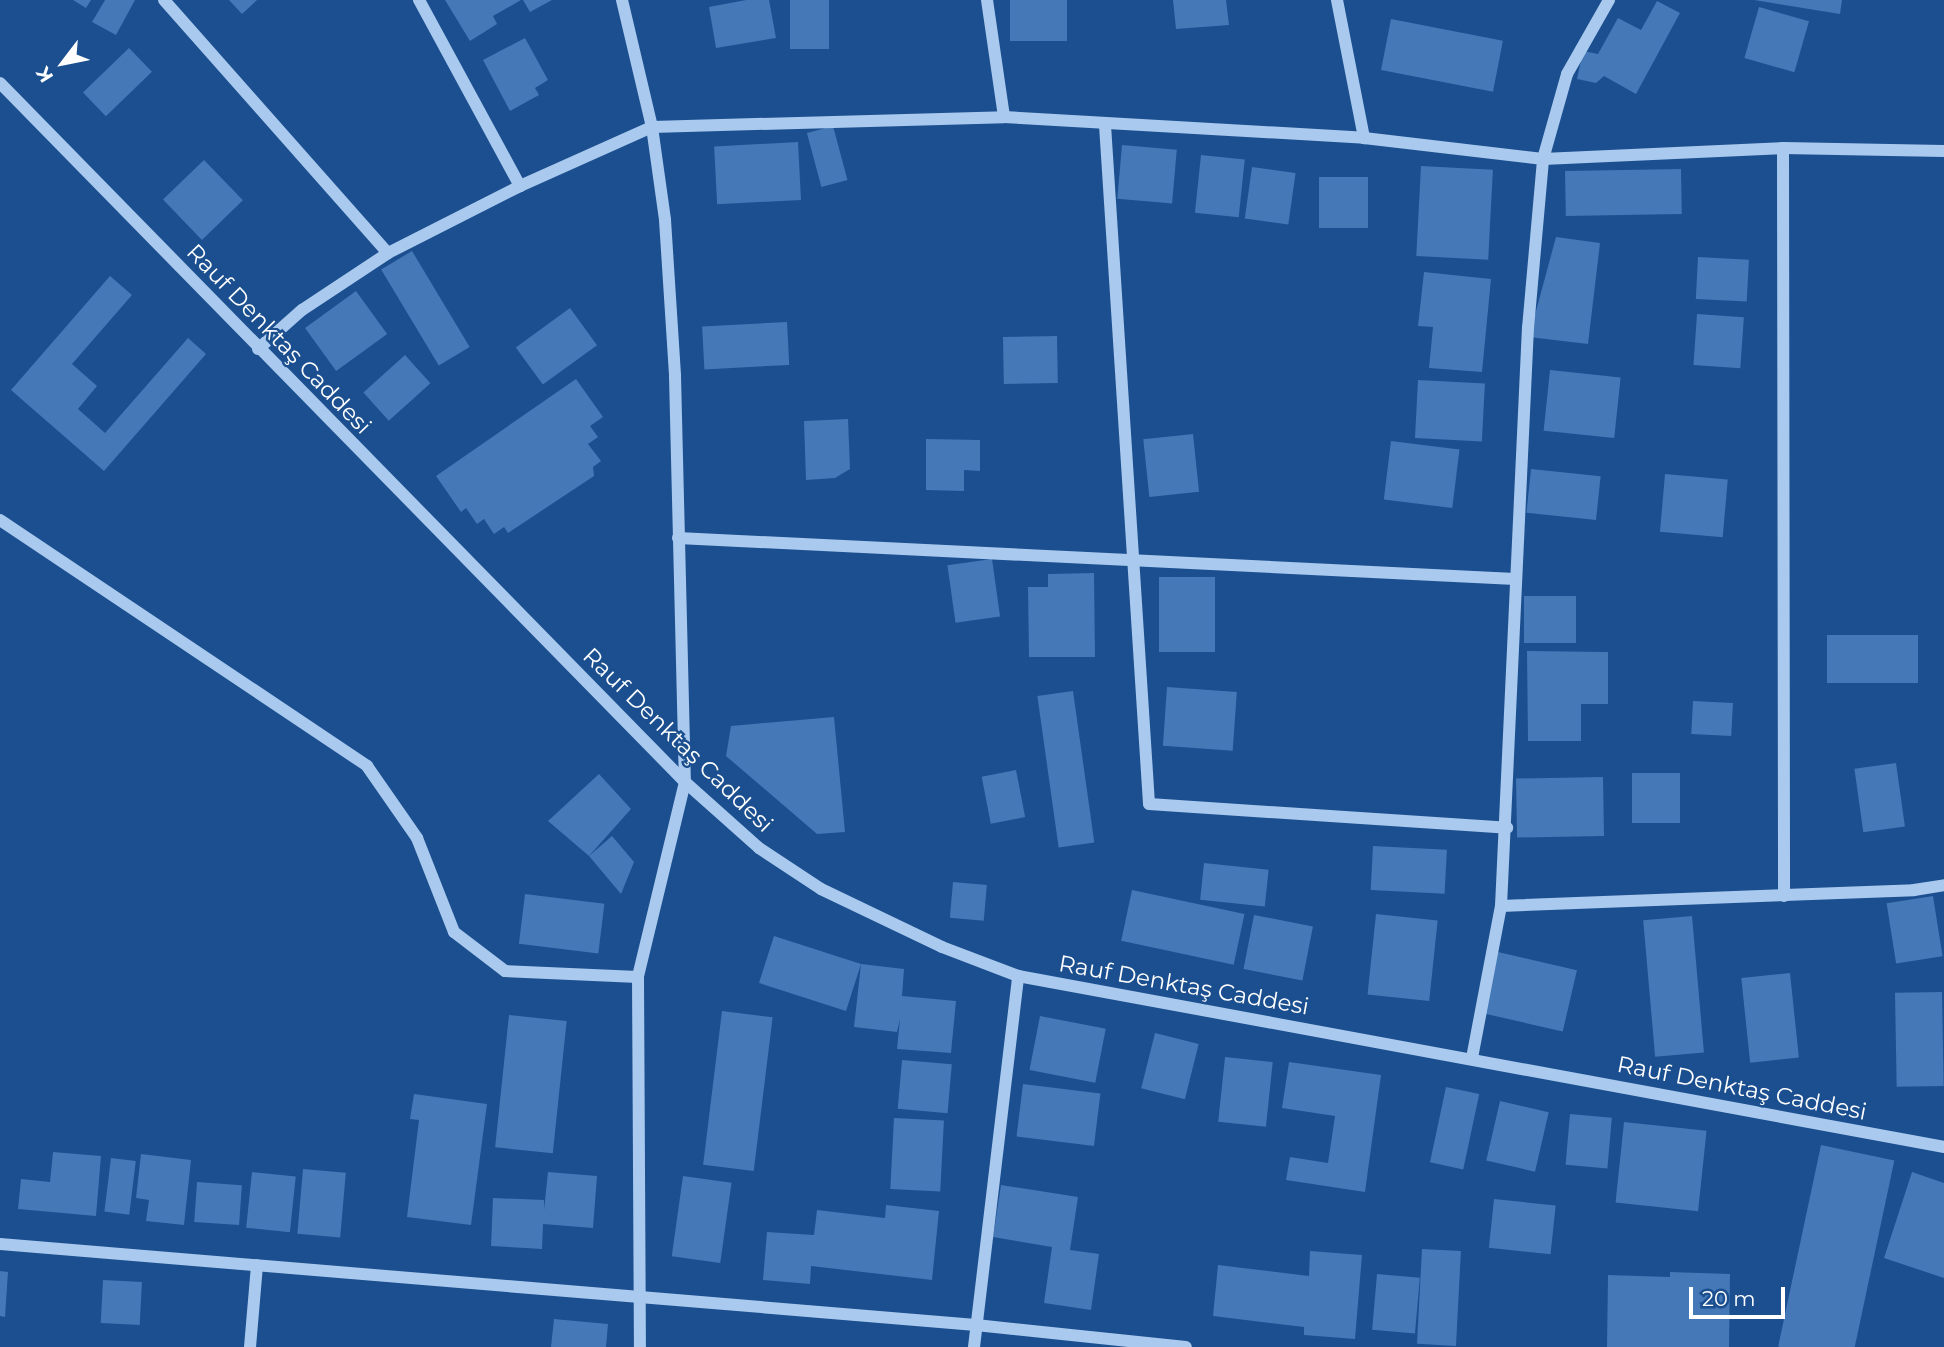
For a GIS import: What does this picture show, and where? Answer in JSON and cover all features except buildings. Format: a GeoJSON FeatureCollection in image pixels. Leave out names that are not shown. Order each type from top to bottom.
{"type":"FeatureCollection","features":[{"type":"Feature","properties":{"kind":"street"},"geometry":{"type":"LineString","coordinates":[[164,0],[388,253]]}},
{"type":"Feature","properties":{"kind":"street"},"geometry":{"type":"LineString","coordinates":[[419,0],[520,186]]}},
{"type":"Feature","properties":{"kind":"street"},"geometry":{"type":"LineString","coordinates":[[622,0],[652,127],[665,220],[674,363],[685,782],[638,977],[643,1297],[640,1347]]}},
{"type":"Feature","properties":{"kind":"street"},"geometry":{"type":"LineString","coordinates":[[987,0],[1004,117]]}},
{"type":"Feature","properties":{"kind":"street"},"geometry":{"type":"LineString","coordinates":[[1337,0],[1358,89],[1364,138]]}},
{"type":"Feature","properties":{"kind":"street"},"geometry":{"type":"LineString","coordinates":[[1472,1058],[1501,906],[1507,828],[1515,579],[1528,328],[1543,159],[1567,74],[1609,0]]}},
{"type":"Feature","properties":{"kind":"street","name":"Rauf Denktaş Caddesi"},"geometry":{"type":"LineString","coordinates":[[0,83],[685,782],[759,848],[821,889],[942,947],[1018,976],[1944,1147]]}},
{"type":"Feature","properties":{"kind":"street"},"geometry":{"type":"LineString","coordinates":[[258,349],[302,310],[388,253],[520,186],[652,127],[1004,117],[1105,125],[1364,138],[1543,159],[1783,148],[1944,151]]}},
{"type":"Feature","properties":{"kind":"street"},"geometry":{"type":"LineString","coordinates":[[1105,125],[1149,804],[1507,828]]}},
{"type":"Feature","properties":{"kind":"street"},"geometry":{"type":"LineString","coordinates":[[1783,148],[1784,896]]}},
{"type":"Feature","properties":{"kind":"street"},"geometry":{"type":"LineString","coordinates":[[0,520],[367,765],[417,838],[454,932],[505,971],[638,977]]}},
{"type":"Feature","properties":{"kind":"street"},"geometry":{"type":"LineString","coordinates":[[678,538],[1133,557],[1515,579]]}},
{"type":"Feature","properties":{"kind":"street"},"geometry":{"type":"LineString","coordinates":[[1501,906],[1784,896],[1944,885]]}},
{"type":"Feature","properties":{"kind":"street"},"geometry":{"type":"LineString","coordinates":[[974,1347],[1018,976]]}},
{"type":"Feature","properties":{"kind":"street"},"geometry":{"type":"LineString","coordinates":[[0,1244],[976,1325],[1186,1347]]}},
{"type":"Feature","properties":{"kind":"street"},"geometry":{"type":"LineString","coordinates":[[250,1347],[257,1265]]}}]}
